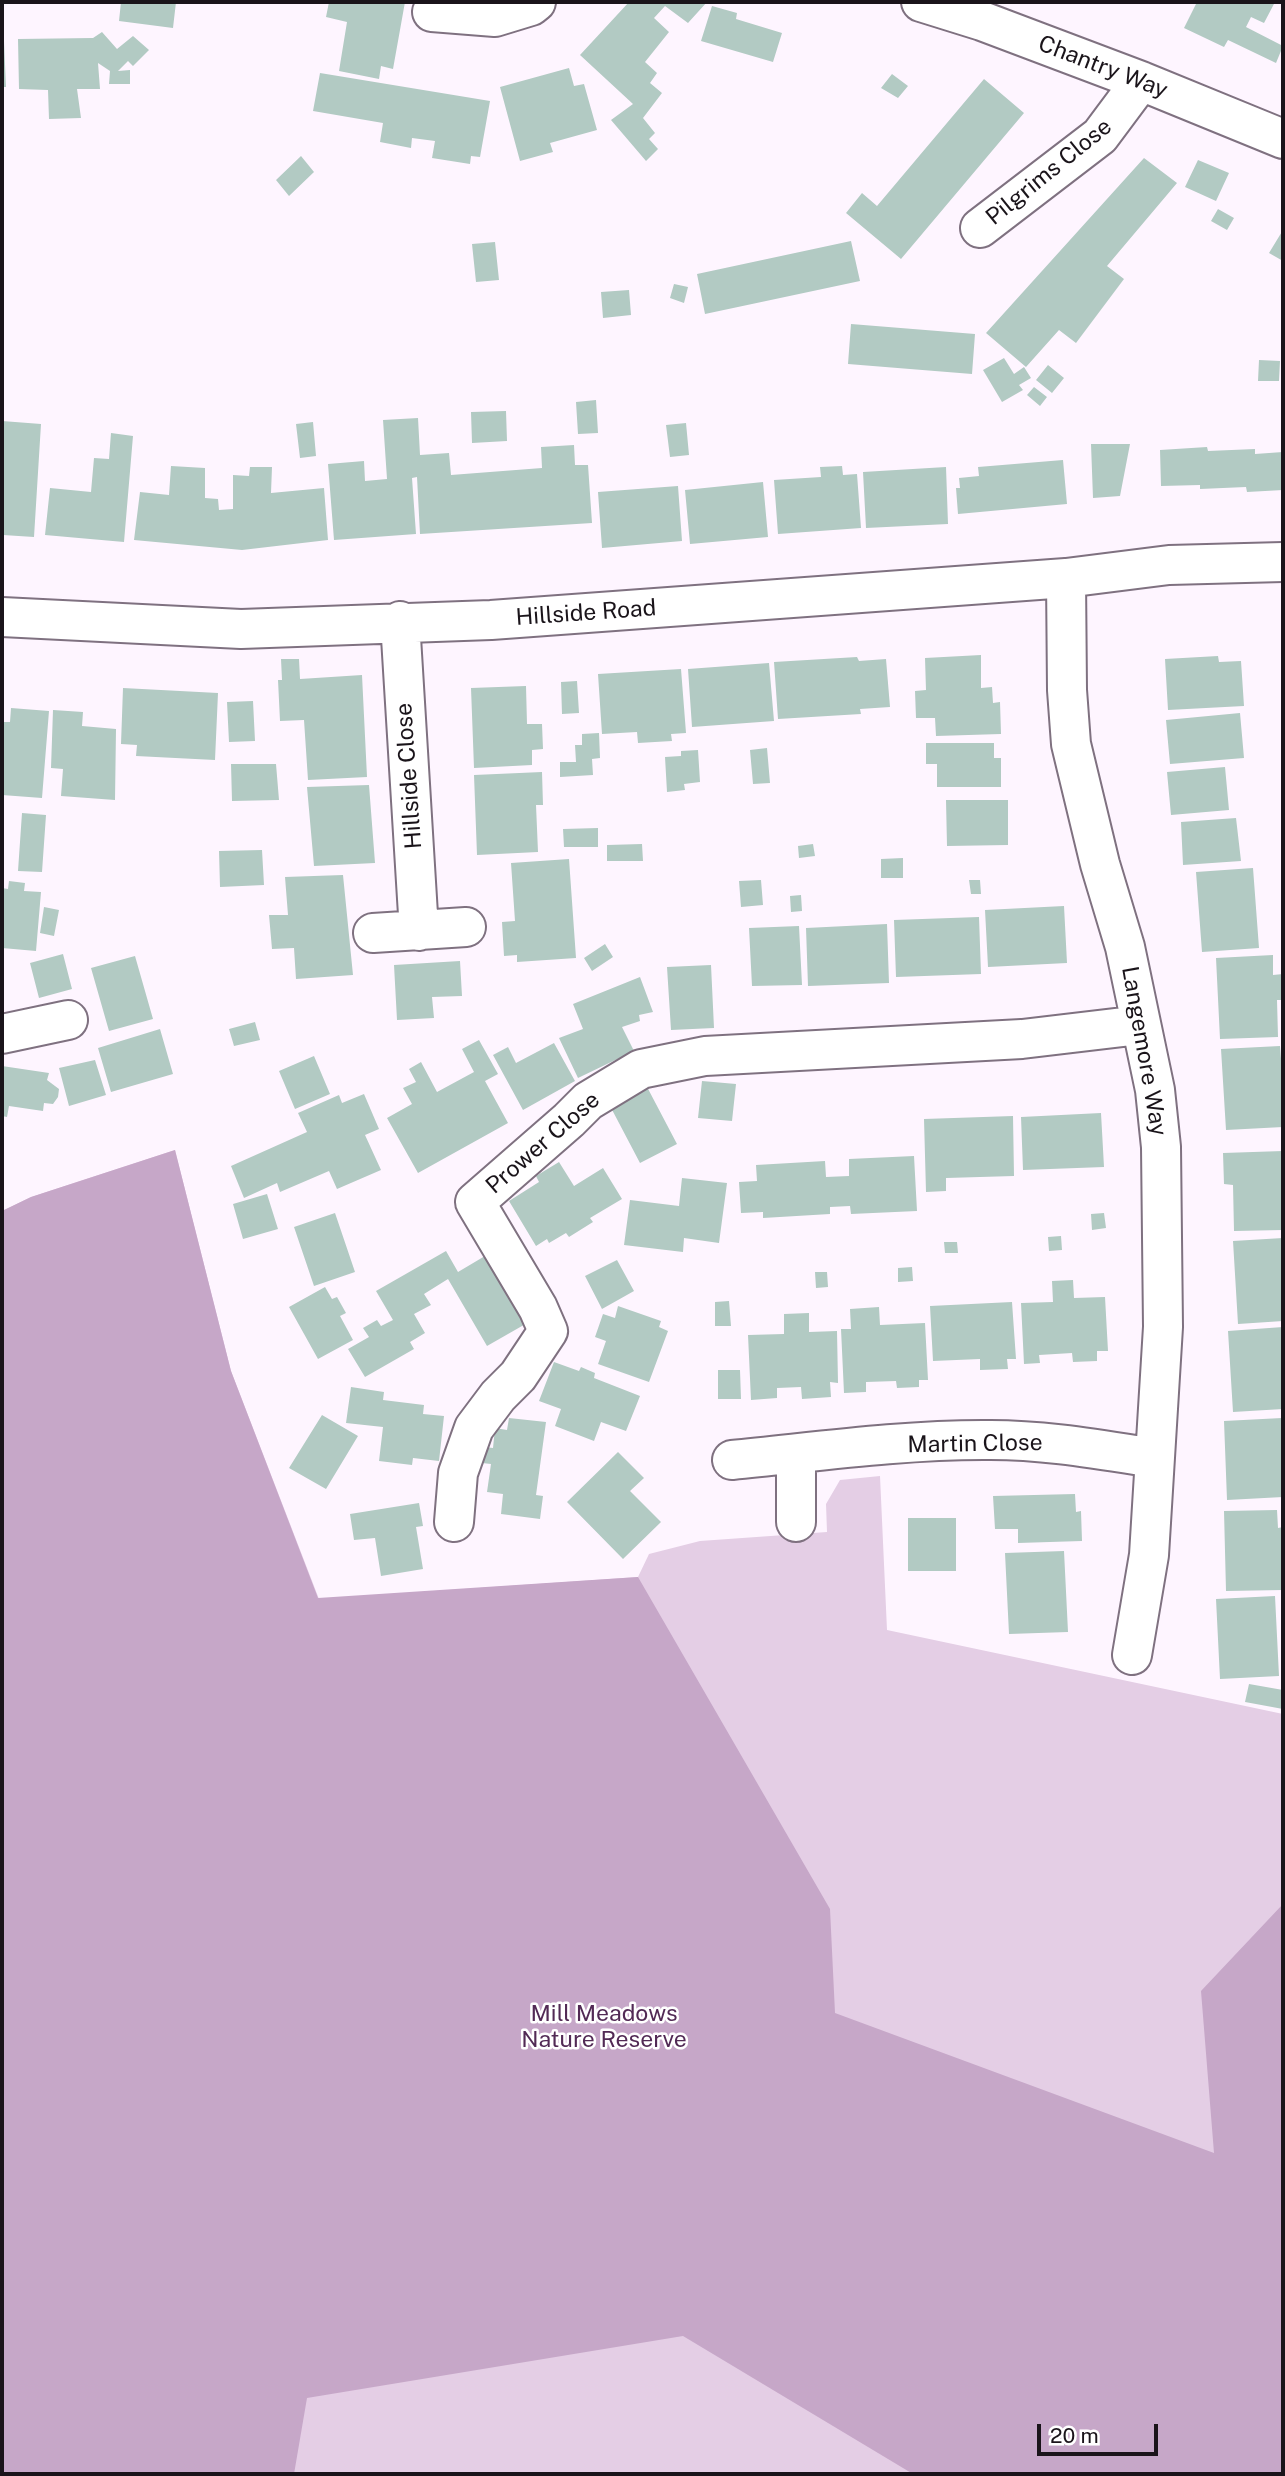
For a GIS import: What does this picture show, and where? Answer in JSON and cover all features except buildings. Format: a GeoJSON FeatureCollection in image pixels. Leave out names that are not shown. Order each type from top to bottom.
{"type":"FeatureCollection","features":[{"type":"Feature","properties":{"kind":"street"},"geometry":{"type":"LineString","coordinates":[[432,12],[495,17],[536,2]]}},
{"type":"Feature","properties":{"kind":"street","name":"Chantry Way"},"geometry":{"type":"LineString","coordinates":[[921,2],[982,21],[1141,81],[1283,139]]}},
{"type":"Feature","properties":{"kind":"street","name":"Pilgrims Close"},"geometry":{"type":"LineString","coordinates":[[980,228],[1100,136],[1141,81]]}},
{"type":"Feature","properties":{"kind":"street","name":"Hillside Road"},"geometry":{"type":"LineString","coordinates":[[2,617],[241,629],[400,621],[491,620],[1066,578],[1169,565],[1283,562]]}},
{"type":"Feature","properties":{"kind":"street","name":"Langemore Way"},"geometry":{"type":"LineString","coordinates":[[1066,578],[1067,690],[1071,744],[1100,864],[1125,947],[1155,1090],[1161,1147],[1163,1327],[1149,1555],[1132,1655]]}},
{"type":"Feature","properties":{"kind":"street","name":"Hillside Close"},"geometry":{"type":"LineString","coordinates":[[400,621],[419,931]]}},
{"type":"Feature","properties":{"kind":"street"},"geometry":{"type":"LineString","coordinates":[[373,933],[466,927]]}},
{"type":"Feature","properties":{"kind":"street"},"geometry":{"type":"LineString","coordinates":[[2,1034],[68,1020]]}},
{"type":"Feature","properties":{"kind":"street","name":"Prower Close"},"geometry":{"type":"LineString","coordinates":[[454,1522],[458,1473],[474,1428],[517,1376],[548,1331],[538,1308],[475,1202],[588,1101],[641,1069],[705,1056],[1022,1039],[1140,1026]]}},
{"type":"Feature","properties":{"kind":"street","name":"Martin Close"},"geometry":{"type":"LineString","coordinates":[[732,1461],[884,1445],[983,1440],[1070,1444],[1154,1458]]}},
{"type":"Feature","properties":{"kind":"street"},"geometry":{"type":"LineString","coordinates":[[796,1454],[796,1521]]}},
{"type":"Feature","properties":{"kind":"green space","name":"Mill Meadows Nature Reserve"},"geometry":{"type":"Polygon","coordinates":[[[175,1150],[231,1371],[319,1599],[638,1577],[649,1554],[700,1541],[827,1532],[826,1504],[840,1480],[880,1476],[887,1630],[1283,1714],[1283,2474],[2,2474],[2,1211],[31,1197],[175,1150]]]}},
{"type":"Feature","properties":{"kind":"green space","name":"Mill Meadows Nature Reserve"},"geometry":{"type":"Polygon","coordinates":[[[175,1150],[231,1371],[318,1598],[638,1577],[830,1909],[835,2013],[1214,2153],[1201,1991],[1283,1904],[1283,2474],[913,2474],[683,2336],[307,2398],[294,2474],[2,2474],[2,1211],[31,1197],[175,1150]]]}}]}
